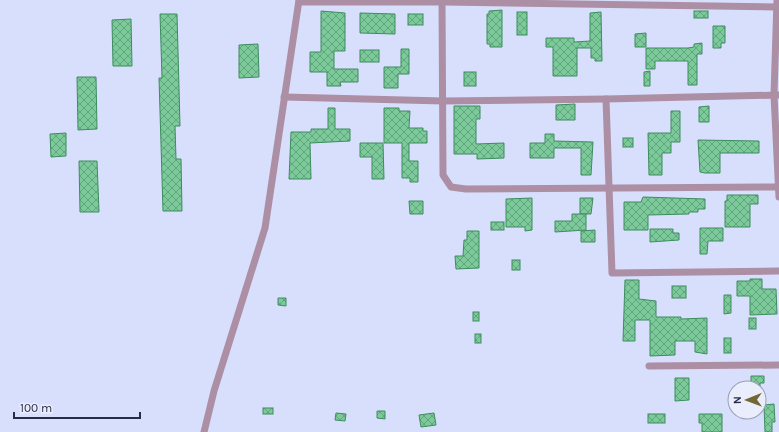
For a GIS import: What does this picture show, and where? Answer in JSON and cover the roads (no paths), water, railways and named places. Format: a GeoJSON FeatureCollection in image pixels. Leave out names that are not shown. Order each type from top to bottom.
{"type":"FeatureCollection","features":[{"type":"Feature","properties":{"kind":"street"},"geometry":{"type":"LineString","coordinates":[[204,432],[214,391],[265,228],[299,1],[777,3],[779,198]]}},
{"type":"Feature","properties":{"kind":"street"},"geometry":{"type":"LineString","coordinates":[[442,1],[444,101],[443,175],[451,186],[466,189],[779,187]]}},
{"type":"Feature","properties":{"kind":"street"},"geometry":{"type":"LineString","coordinates":[[284,97],[444,101],[777,95]]}},
{"type":"Feature","properties":{"kind":"street"},"geometry":{"type":"LineString","coordinates":[[606,99],[612,273],[779,271]]}},
{"type":"Feature","properties":{"kind":"street"},"geometry":{"type":"LineString","coordinates":[[649,366],[779,365]]}}]}
